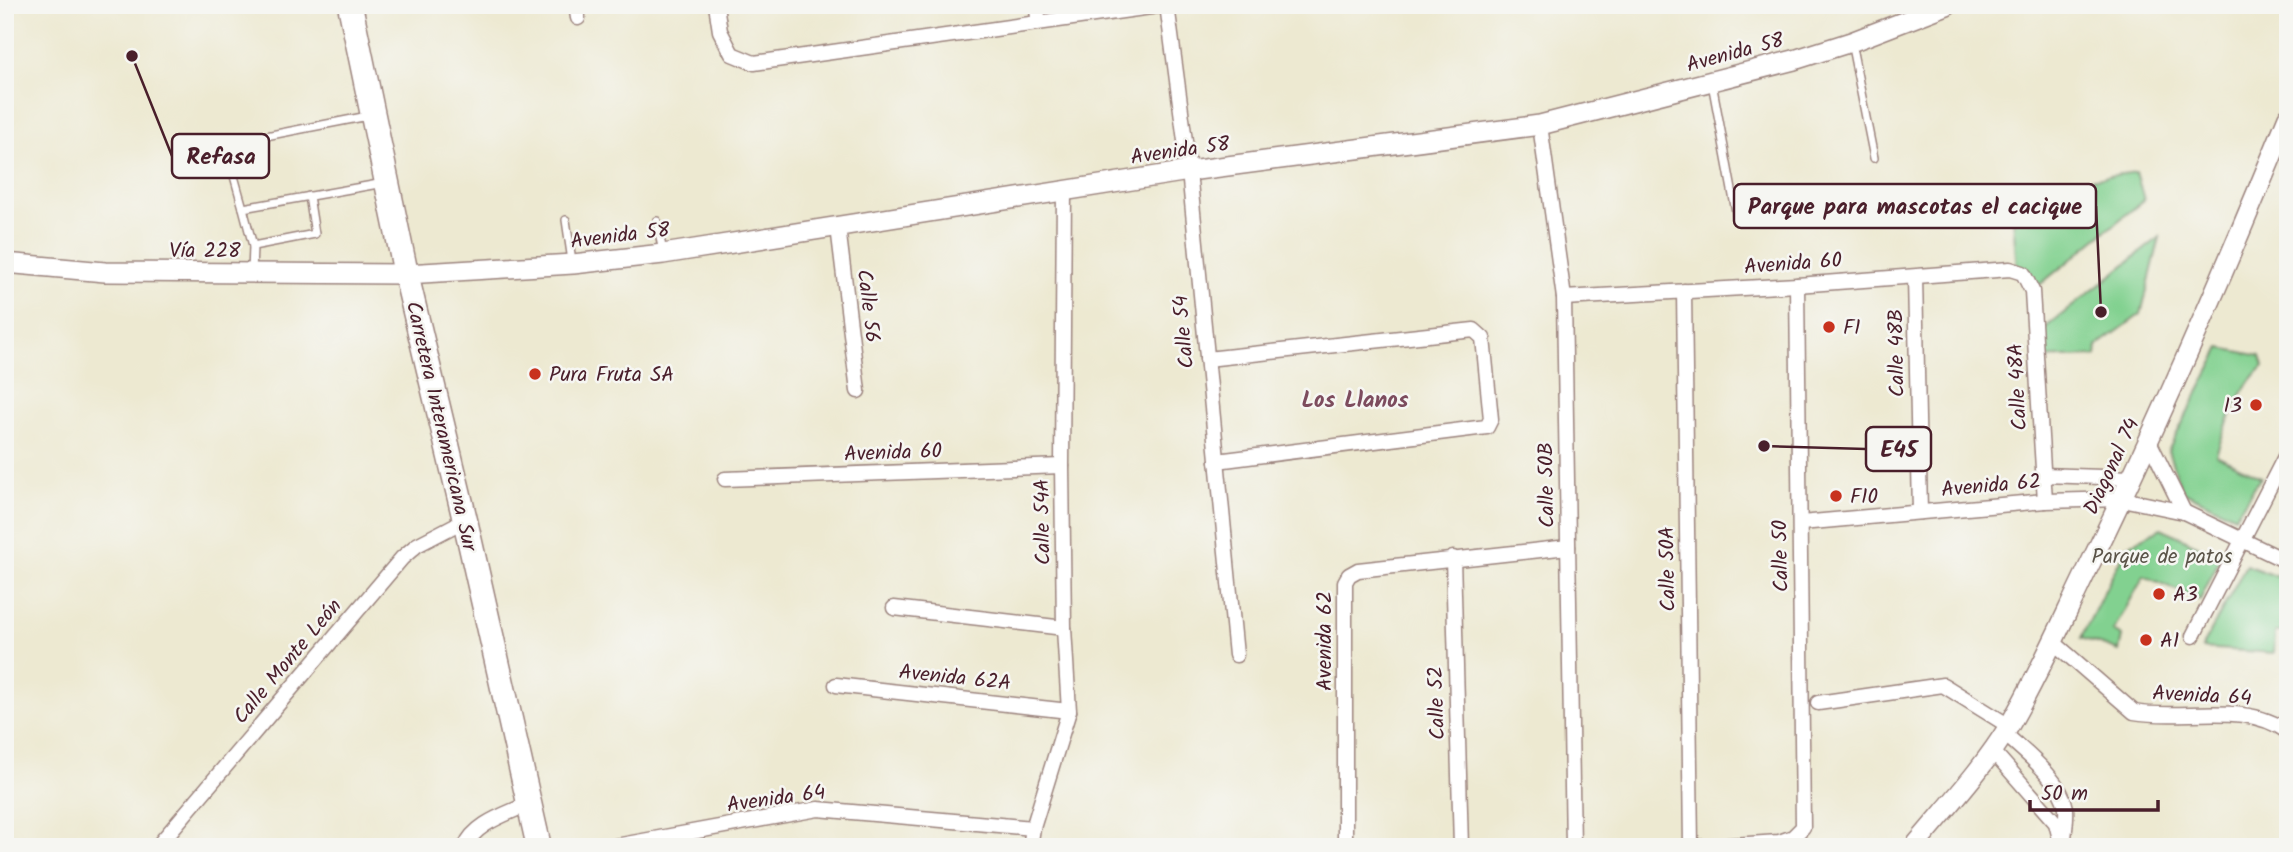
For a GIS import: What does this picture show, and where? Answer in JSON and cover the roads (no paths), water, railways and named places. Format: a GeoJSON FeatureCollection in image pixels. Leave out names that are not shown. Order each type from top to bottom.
{"type":"FeatureCollection","features":[{"type":"Feature","properties":{"kind":"highway","name":"Carretera Interamericana Sur"},"geometry":{"type":"LineString","coordinates":[[350,5],[406,274],[538,847]]}},
{"type":"Feature","properties":{"kind":"main road","name":"Avenida 58"},"geometry":{"type":"LineString","coordinates":[[406,274],[573,264],[663,254],[1189,171],[1540,125],[1794,60],[1947,5]]}},
{"type":"Feature","properties":{"kind":"main road","name":"Diagonal 74"},"geometry":{"type":"LineString","coordinates":[[1914,847],[1992,750],[2006,729],[2052,641],[2122,499],[2212,300],[2285,129]]}},
{"type":"Feature","properties":{"kind":"main road","name":"Vía 228"},"geometry":{"type":"LineString","coordinates":[[5,262],[105,272],[406,274]]}},
{"type":"Feature","properties":{"kind":"street"},"geometry":{"type":"LineString","coordinates":[[716,5],[720,31],[732,54],[754,63],[1166,5]]}},
{"type":"Feature","properties":{"kind":"street"},"geometry":{"type":"LineString","coordinates":[[1036,5],[1039,22]]}},
{"type":"Feature","properties":{"kind":"street","name":"Calle 54"},"geometry":{"type":"LineString","coordinates":[[1166,5],[1189,171],[1236,655]]}},
{"type":"Feature","properties":{"kind":"street","name":"Calle 50B"},"geometry":{"type":"LineString","coordinates":[[1540,125],[1564,298],[1573,847]]}},
{"type":"Feature","properties":{"kind":"street","name":"Calle 54A"},"geometry":{"type":"LineString","coordinates":[[1030,847],[1033,828],[1069,711],[1064,628],[1062,466],[1064,191]]}},
{"type":"Feature","properties":{"kind":"street","name":"Calle 56"},"geometry":{"type":"LineString","coordinates":[[838,227],[858,391]]}},
{"type":"Feature","properties":{"kind":"street","name":"Avenida 60"},"geometry":{"type":"LineString","coordinates":[[1564,298],[1797,285],[2010,269],[2023,273]]}},
{"type":"Feature","properties":{"kind":"street","name":"Calle 48A"},"geometry":{"type":"LineString","coordinates":[[2023,273],[2032,291],[2045,501]]}},
{"type":"Feature","properties":{"kind":"street","name":"Calle 48B"},"geometry":{"type":"LineString","coordinates":[[1915,276],[1920,512]]}},
{"type":"Feature","properties":{"kind":"street","name":"Calle 50"},"geometry":{"type":"LineString","coordinates":[[1702,847],[1779,842],[1793,837],[1803,827],[1797,285]]}},
{"type":"Feature","properties":{"kind":"street","name":"Calle 50A"},"geometry":{"type":"LineString","coordinates":[[1684,291],[1691,847]]}},
{"type":"Feature","properties":{"kind":"street"},"geometry":{"type":"LineString","coordinates":[[1207,359],[1474,330],[1483,338],[1491,419],[1487,426],[1217,461]]}},
{"type":"Feature","properties":{"kind":"street"},"geometry":{"type":"LineString","coordinates":[[2148,439],[2184,512]]}},
{"type":"Feature","properties":{"kind":"street"},"geometry":{"type":"LineString","coordinates":[[2193,636],[2288,452]]}},
{"type":"Feature","properties":{"kind":"street","name":"Avenida 60"},"geometry":{"type":"LineString","coordinates":[[725,479],[1062,466]]}},
{"type":"Feature","properties":{"kind":"street","name":"Avenida 62"},"geometry":{"type":"LineString","coordinates":[[2043,475],[2131,478]]}},
{"type":"Feature","properties":{"kind":"street","name":"Avenida 62"},"geometry":{"type":"LineString","coordinates":[[1801,523],[2045,501],[2122,499],[2184,512],[2288,562]]}},
{"type":"Feature","properties":{"kind":"street","name":"Calle Monte León"},"geometry":{"type":"LineString","coordinates":[[157,847],[402,558],[417,545],[464,520]]}},
{"type":"Feature","properties":{"kind":"street","name":"Avenida 62"},"geometry":{"type":"LineString","coordinates":[[1345,847],[1345,583],[1349,575],[1358,570],[1568,547]]}},
{"type":"Feature","properties":{"kind":"street","name":"Calle 52"},"geometry":{"type":"LineString","coordinates":[[1453,558],[1461,847]]}},
{"type":"Feature","properties":{"kind":"street"},"geometry":{"type":"LineString","coordinates":[[894,608],[1064,628]]}},
{"type":"Feature","properties":{"kind":"street","name":"Avenida 64"},"geometry":{"type":"LineString","coordinates":[[2052,641],[2134,712],[2152,715],[2236,715],[2258,718],[2288,732]]}},
{"type":"Feature","properties":{"kind":"street","name":"Avenida 62A"},"geometry":{"type":"LineString","coordinates":[[836,685],[1069,711]]}},
{"type":"Feature","properties":{"kind":"street"},"geometry":{"type":"LineString","coordinates":[[1818,703],[1944,685],[2006,729],[2050,776],[2065,804],[2062,847]]}},
{"type":"Feature","properties":{"kind":"street"},"geometry":{"type":"LineString","coordinates":[[1992,750],[2056,823],[2062,847]]}},
{"type":"Feature","properties":{"kind":"street"},"geometry":{"type":"LineString","coordinates":[[464,847],[469,837],[480,828],[528,804]]}},
{"type":"Feature","properties":{"kind":"street","name":"Avenida 64"},"geometry":{"type":"LineString","coordinates":[[610,847],[818,809],[1033,828]]}},
{"type":"Feature","properties":{"kind":"lane"},"geometry":{"type":"LineString","coordinates":[[1851,41],[1874,158]]}},
{"type":"Feature","properties":{"kind":"lane"},"geometry":{"type":"LineString","coordinates":[[1712,82],[1737,217]]}},
{"type":"Feature","properties":{"kind":"lane"},"geometry":{"type":"LineString","coordinates":[[252,273],[253,246],[225,144],[372,115]]}},
{"type":"Feature","properties":{"kind":"lane"},"geometry":{"type":"LineString","coordinates":[[243,208],[386,182]]}},
{"type":"Feature","properties":{"kind":"lane"},"geometry":{"type":"LineString","coordinates":[[253,246],[315,234],[309,196]]}},
{"type":"Feature","properties":{"kind":"lane"},"geometry":{"type":"LineString","coordinates":[[566,220],[573,264]]}},
{"type":"Feature","properties":{"kind":"lane"},"geometry":{"type":"LineString","coordinates":[[657,221],[663,254]]}},
{"type":"Feature","properties":{"kind":"place","name":"Refasa"},"geometry":{"type":"Point","coordinates":[132,56]}},
{"type":"Feature","properties":{"kind":"place","name":"Parque para mascotas el cacique"},"geometry":{"type":"Point","coordinates":[2101,312]}},
{"type":"Feature","properties":{"kind":"place","name":"F1"},"geometry":{"type":"Point","coordinates":[1829,327]}},
{"type":"Feature","properties":{"kind":"place","name":"Pura Fruta SA"},"geometry":{"type":"Point","coordinates":[535,374]}},
{"type":"Feature","properties":{"kind":"place","name":"I3"},"geometry":{"type":"Point","coordinates":[2256,405]}},
{"type":"Feature","properties":{"kind":"place","name":"E45"},"geometry":{"type":"Point","coordinates":[1764,446]}},
{"type":"Feature","properties":{"kind":"place","name":"F10"},"geometry":{"type":"Point","coordinates":[1836,496]}},
{"type":"Feature","properties":{"kind":"place","name":"A3"},"geometry":{"type":"Point","coordinates":[2159,594]}},
{"type":"Feature","properties":{"kind":"place","name":"A1"},"geometry":{"type":"Point","coordinates":[2146,640]}},
{"type":"Feature","properties":{"kind":"district","name":"Los Llanos"},"geometry":{"type":"Point","coordinates":[1355,399]}},
{"type":"Feature","properties":{"kind":"park label","name":"Parque de patos"},"geometry":{"type":"Point","coordinates":[2162,556]}}]}
